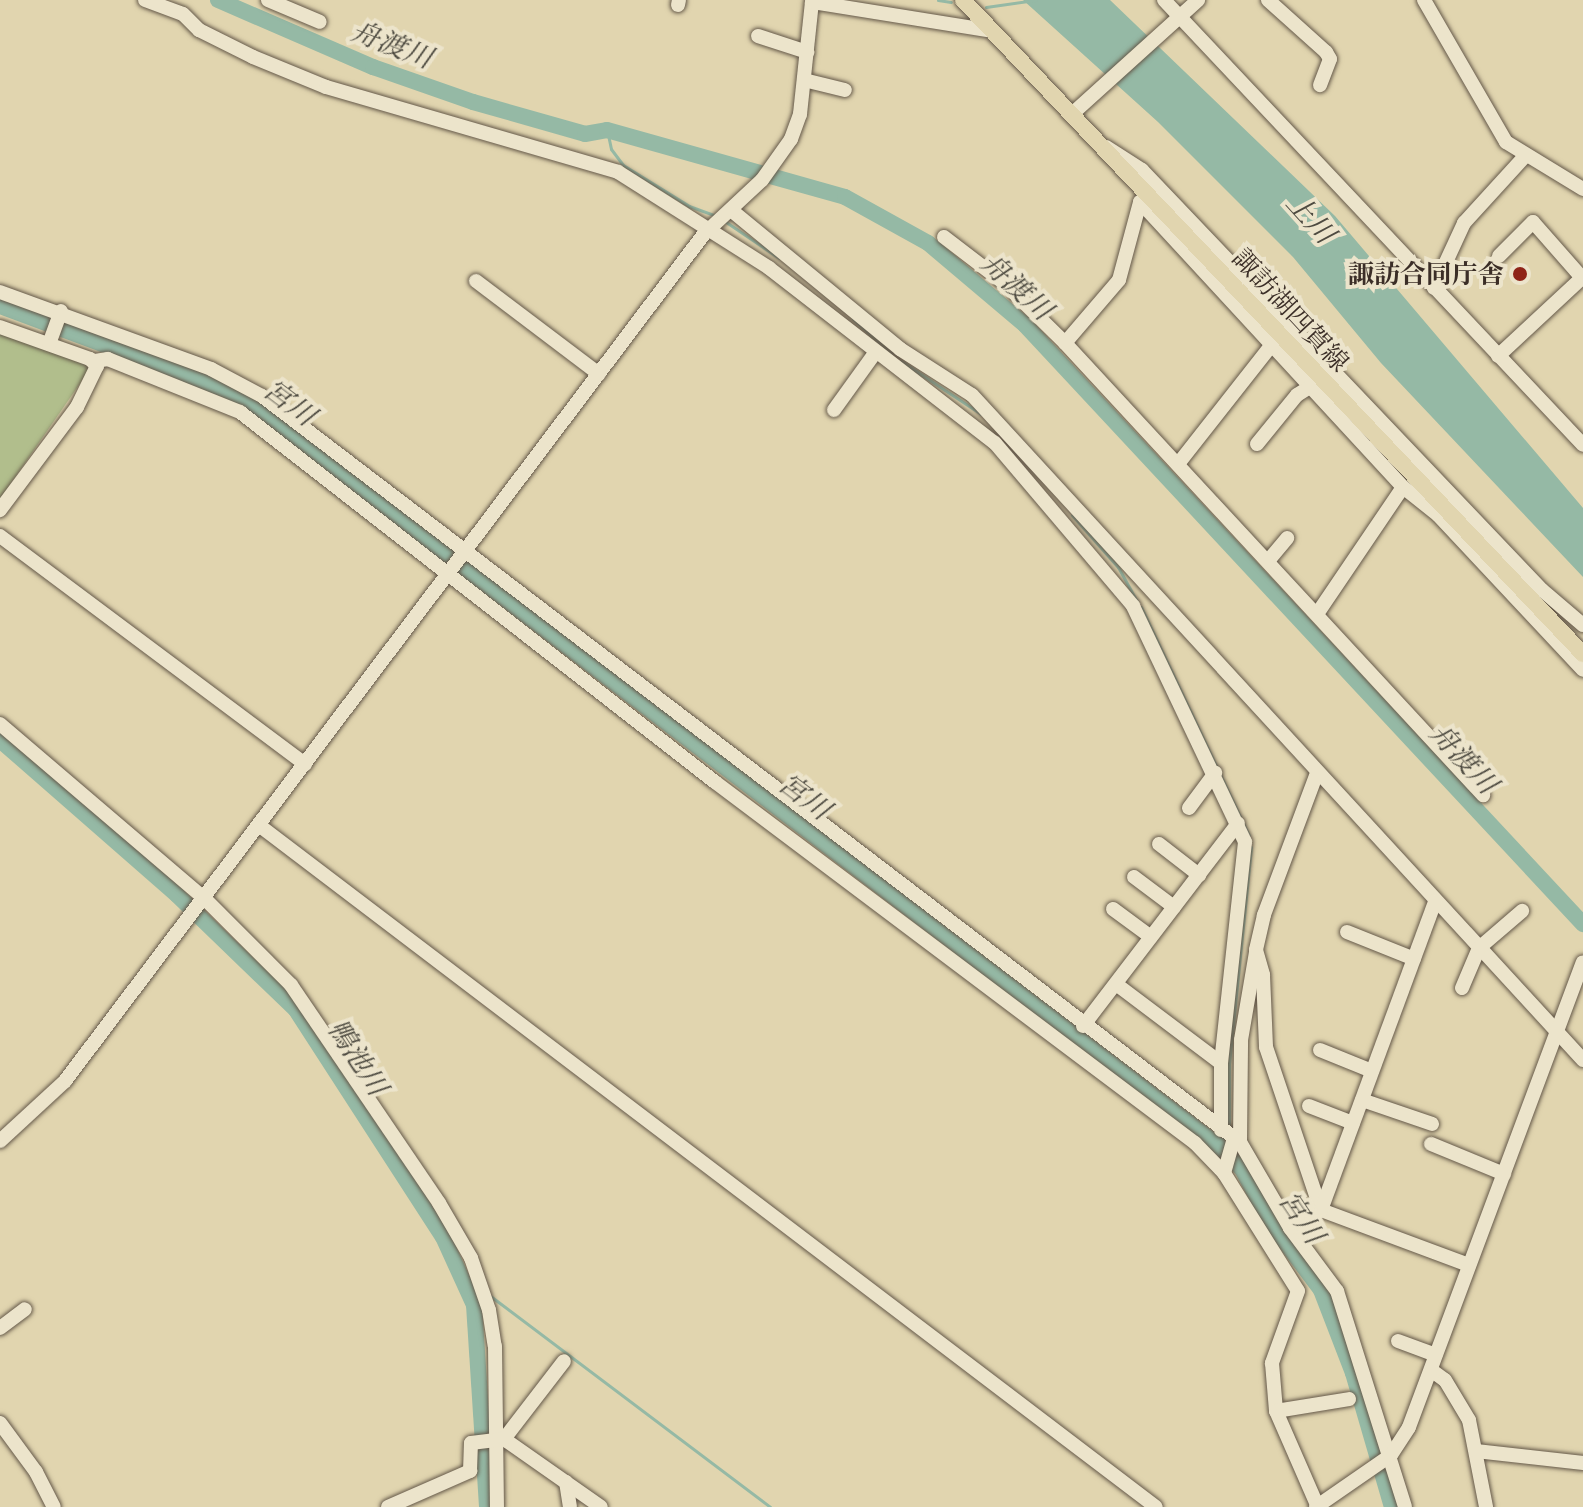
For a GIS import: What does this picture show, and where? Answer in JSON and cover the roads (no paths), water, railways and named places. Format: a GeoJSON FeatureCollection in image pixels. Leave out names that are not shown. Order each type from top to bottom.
{"type":"FeatureCollection","features":[{"type":"Feature","properties":{"kind":"main road","name":"諏訪湖四賀線"},"geometry":{"type":"LineString","coordinates":[[963,0],[1074,112],[1583,654]]}},
{"type":"Feature","properties":{"kind":"street"},"geometry":{"type":"LineString","coordinates":[[145,0],[186,7],[199,30],[326,87],[618,172],[710,228],[798,289],[875,353],[978,426],[1116,580],[1164,664],[1245,842],[1221,1063],[1232,1138]]}},
{"type":"Feature","properties":{"kind":"street"},"geometry":{"type":"LineString","coordinates":[[268,0],[320,22]]}},
{"type":"Feature","properties":{"kind":"street"},"geometry":{"type":"LineString","coordinates":[[1164,0],[1175,16],[1583,445]]}},
{"type":"Feature","properties":{"kind":"street"},"geometry":{"type":"LineString","coordinates":[[1074,112],[1175,16],[1198,0]]}},
{"type":"Feature","properties":{"kind":"street"},"geometry":{"type":"LineString","coordinates":[[1268,0],[1326,52],[1330,59],[1320,85]]}},
{"type":"Feature","properties":{"kind":"street"},"geometry":{"type":"LineString","coordinates":[[1424,0],[1499,134],[1526,155],[1583,189]]}},
{"type":"Feature","properties":{"kind":"street"},"geometry":{"type":"LineString","coordinates":[[0,1141],[65,1081],[710,228],[762,180],[795,126],[807,52],[807,1],[993,31]]}},
{"type":"Feature","properties":{"kind":"street"},"geometry":{"type":"LineString","coordinates":[[758,36],[807,52]]}},
{"type":"Feature","properties":{"kind":"street"},"geometry":{"type":"LineString","coordinates":[[804,80],[845,90]]}},
{"type":"Feature","properties":{"kind":"street"},"geometry":{"type":"LineString","coordinates":[[1102,145],[1142,170],[1542,590],[1583,625]]}},
{"type":"Feature","properties":{"kind":"street"},"geometry":{"type":"LineString","coordinates":[[1434,288],[1464,223],[1526,155]]}},
{"type":"Feature","properties":{"kind":"street"},"geometry":{"type":"LineString","coordinates":[[1065,343],[1119,280],[1140,202],[1274,342],[1403,487],[1438,515],[1583,670]]}},
{"type":"Feature","properties":{"kind":"street"},"geometry":{"type":"LineString","coordinates":[[731,210],[900,349],[972,395],[1583,1060]]}},
{"type":"Feature","properties":{"kind":"street"},"geometry":{"type":"LineString","coordinates":[[1498,356],[1583,278],[1533,222],[1499,256]]}},
{"type":"Feature","properties":{"kind":"street"},"geometry":{"type":"LineString","coordinates":[[944,237],[1004,283],[1065,343],[1483,795]]}},
{"type":"Feature","properties":{"kind":"street"},"geometry":{"type":"LineString","coordinates":[[476,281],[599,374]]}},
{"type":"Feature","properties":{"kind":"street"},"geometry":{"type":"LineString","coordinates":[[0,292],[234,379],[1232,1138],[1290,1228],[1337,1291],[1405,1507]]}},
{"type":"Feature","properties":{"kind":"street"},"geometry":{"type":"LineString","coordinates":[[49,341],[60,313]]}},
{"type":"Feature","properties":{"kind":"street"},"geometry":{"type":"LineString","coordinates":[[0,327],[49,341],[95,361],[108,359],[240,412],[1195,1143],[1225,1170],[1298,1291],[1272,1363],[1276,1411],[1317,1507],[1389,1456],[1409,1427],[1583,962]]}},
{"type":"Feature","properties":{"kind":"street"},"geometry":{"type":"LineString","coordinates":[[1178,464],[1274,342]]}},
{"type":"Feature","properties":{"kind":"street"},"geometry":{"type":"LineString","coordinates":[[834,410],[875,353]]}},
{"type":"Feature","properties":{"kind":"street"},"geometry":{"type":"LineString","coordinates":[[0,510],[77,407],[96,371],[95,361]]}},
{"type":"Feature","properties":{"kind":"street"},"geometry":{"type":"LineString","coordinates":[[1257,444],[1297,395],[1313,385]]}},
{"type":"Feature","properties":{"kind":"street"},"geometry":{"type":"LineString","coordinates":[[1317,614],[1403,487]]}},
{"type":"Feature","properties":{"kind":"street"},"geometry":{"type":"LineString","coordinates":[[0,536],[305,764]]}},
{"type":"Feature","properties":{"kind":"street"},"geometry":{"type":"LineString","coordinates":[[1268,561],[1287,538]]}},
{"type":"Feature","properties":{"kind":"street"},"geometry":{"type":"LineString","coordinates":[[0,724],[203,899],[281,973],[322,1023],[463,1242],[489,1310],[502,1441],[497,1507]]}},
{"type":"Feature","properties":{"kind":"street"},"geometry":{"type":"LineString","coordinates":[[1189,808],[1215,773]]}},
{"type":"Feature","properties":{"kind":"street"},"geometry":{"type":"LineString","coordinates":[[1225,1170],[1232,1138],[1241,1040],[1264,915],[1317,773]]}},
{"type":"Feature","properties":{"kind":"street"},"geometry":{"type":"LineString","coordinates":[[1083,1026],[1238,823]]}},
{"type":"Feature","properties":{"kind":"street"},"geometry":{"type":"LineString","coordinates":[[260,826],[1156,1507]]}},
{"type":"Feature","properties":{"kind":"street"},"geometry":{"type":"LineString","coordinates":[[1159,844],[1199,875]]}},
{"type":"Feature","properties":{"kind":"street"},"geometry":{"type":"LineString","coordinates":[[1134,877],[1174,907]]}},
{"type":"Feature","properties":{"kind":"street"},"geometry":{"type":"LineString","coordinates":[[1290,1228],[1321,1210],[1435,901]]}},
{"type":"Feature","properties":{"kind":"street"},"geometry":{"type":"LineString","coordinates":[[1113,909],[1151,937]]}},
{"type":"Feature","properties":{"kind":"street"},"geometry":{"type":"LineString","coordinates":[[1462,988],[1479,948],[1522,911]]}},
{"type":"Feature","properties":{"kind":"street"},"geometry":{"type":"LineString","coordinates":[[1347,932],[1414,959]]}},
{"type":"Feature","properties":{"kind":"street"},"geometry":{"type":"LineString","coordinates":[[1256,950],[1263,975],[1266,1047],[1321,1210]]}},
{"type":"Feature","properties":{"kind":"street"},"geometry":{"type":"LineString","coordinates":[[1116,984],[1221,1063]]}},
{"type":"Feature","properties":{"kind":"street"},"geometry":{"type":"LineString","coordinates":[[1241,1040],[1266,1047]]}},
{"type":"Feature","properties":{"kind":"street"},"geometry":{"type":"LineString","coordinates":[[1320,1050],[1372,1071]]}},
{"type":"Feature","properties":{"kind":"street"},"geometry":{"type":"LineString","coordinates":[[1362,1100],[1432,1124]]}},
{"type":"Feature","properties":{"kind":"street"},"geometry":{"type":"LineString","coordinates":[[1309,1106],[1353,1123]]}},
{"type":"Feature","properties":{"kind":"street"},"geometry":{"type":"LineString","coordinates":[[1431,1144],[1504,1174]]}},
{"type":"Feature","properties":{"kind":"street"},"geometry":{"type":"LineString","coordinates":[[1321,1210],[1469,1265]]}},
{"type":"Feature","properties":{"kind":"street"},"geometry":{"type":"LineString","coordinates":[[0,1328],[25,1309]]}},
{"type":"Feature","properties":{"kind":"street"},"geometry":{"type":"LineString","coordinates":[[1398,1341],[1436,1355]]}},
{"type":"Feature","properties":{"kind":"street"},"geometry":{"type":"LineString","coordinates":[[502,1441],[564,1361]]}},
{"type":"Feature","properties":{"kind":"street"},"geometry":{"type":"LineString","coordinates":[[1431,1370],[1445,1380],[1462,1404],[1476,1451],[1486,1507]]}},
{"type":"Feature","properties":{"kind":"street"},"geometry":{"type":"LineString","coordinates":[[1276,1411],[1349,1399]]}},
{"type":"Feature","properties":{"kind":"street"},"geometry":{"type":"LineString","coordinates":[[0,1423],[36,1472],[54,1507]]}},
{"type":"Feature","properties":{"kind":"street"},"geometry":{"type":"LineString","coordinates":[[395,1506],[470,1471],[471,1443],[502,1441],[601,1507]]}},
{"type":"Feature","properties":{"kind":"street"},"geometry":{"type":"LineString","coordinates":[[1476,1451],[1583,1463]]}},
{"type":"Feature","properties":{"kind":"street"},"geometry":{"type":"LineString","coordinates":[[566,1482],[570,1507]]}},
{"type":"Feature","properties":{"kind":"water","name":"上川"},"geometry":{"type":"Polygon","coordinates":[[[1023,0],[1110,0],[1335,216],[1583,508],[1583,577],[1381,363],[1293,257],[1158,122],[1023,0]]]}},
{"type":"Feature","properties":{"kind":"waterway","name":"舟渡川"},"geometry":{"type":"LineString","coordinates":[[218,0],[373,67],[473,102],[585,134],[607,130],[845,197],[928,243],[1025,325],[1583,924]]}},
{"type":"Feature","properties":{"kind":"waterway"},"geometry":{"type":"LineString","coordinates":[[938,0],[951,2]]}},
{"type":"Feature","properties":{"kind":"waterway"},"geometry":{"type":"LineString","coordinates":[[986,7],[1036,0]]}},
{"type":"Feature","properties":{"kind":"waterway"},"geometry":{"type":"LineString","coordinates":[[607,130],[611,149],[623,165],[689,206],[716,216]]}},
{"type":"Feature","properties":{"kind":"waterway"},"geometry":{"type":"LineString","coordinates":[[726,222],[779,258]]}},
{"type":"Feature","properties":{"kind":"waterway","name":"宮川"},"geometry":{"type":"LineString","coordinates":[[0,306],[228,391],[249,403],[1219,1146],[1242,1169],[1270,1222],[1321,1290],[1353,1373],[1392,1507]]}},
{"type":"Feature","properties":{"kind":"waterway"},"geometry":{"type":"LineString","coordinates":[[853,319],[892,354]]}},
{"type":"Feature","properties":{"kind":"waterway"},"geometry":{"type":"LineString","coordinates":[[901,361],[981,414]]}},
{"type":"Feature","properties":{"kind":"waterway"},"geometry":{"type":"LineString","coordinates":[[1072,515],[1118,567],[1137,601]]}},
{"type":"Feature","properties":{"kind":"waterway"},"geometry":{"type":"LineString","coordinates":[[1141,607],[1249,835]]}},
{"type":"Feature","properties":{"kind":"waterway","name":"鴨池川"},"geometry":{"type":"LineString","coordinates":[[0,740],[177,895],[296,1010],[443,1237],[474,1305],[487,1507]]}},
{"type":"Feature","properties":{"kind":"waterway"},"geometry":{"type":"LineString","coordinates":[[1229,1129],[1229,1064],[1251,847]]}},
{"type":"Feature","properties":{"kind":"waterway"},"geometry":{"type":"LineString","coordinates":[[1219,1146],[1225,1135]]}},
{"type":"Feature","properties":{"kind":"waterway"},"geometry":{"type":"LineString","coordinates":[[489,1295],[770,1507]]}},
{"type":"Feature","properties":{"kind":"place","name":"諏訪合同庁舎"},"geometry":{"type":"Point","coordinates":[1520,274]}}]}
